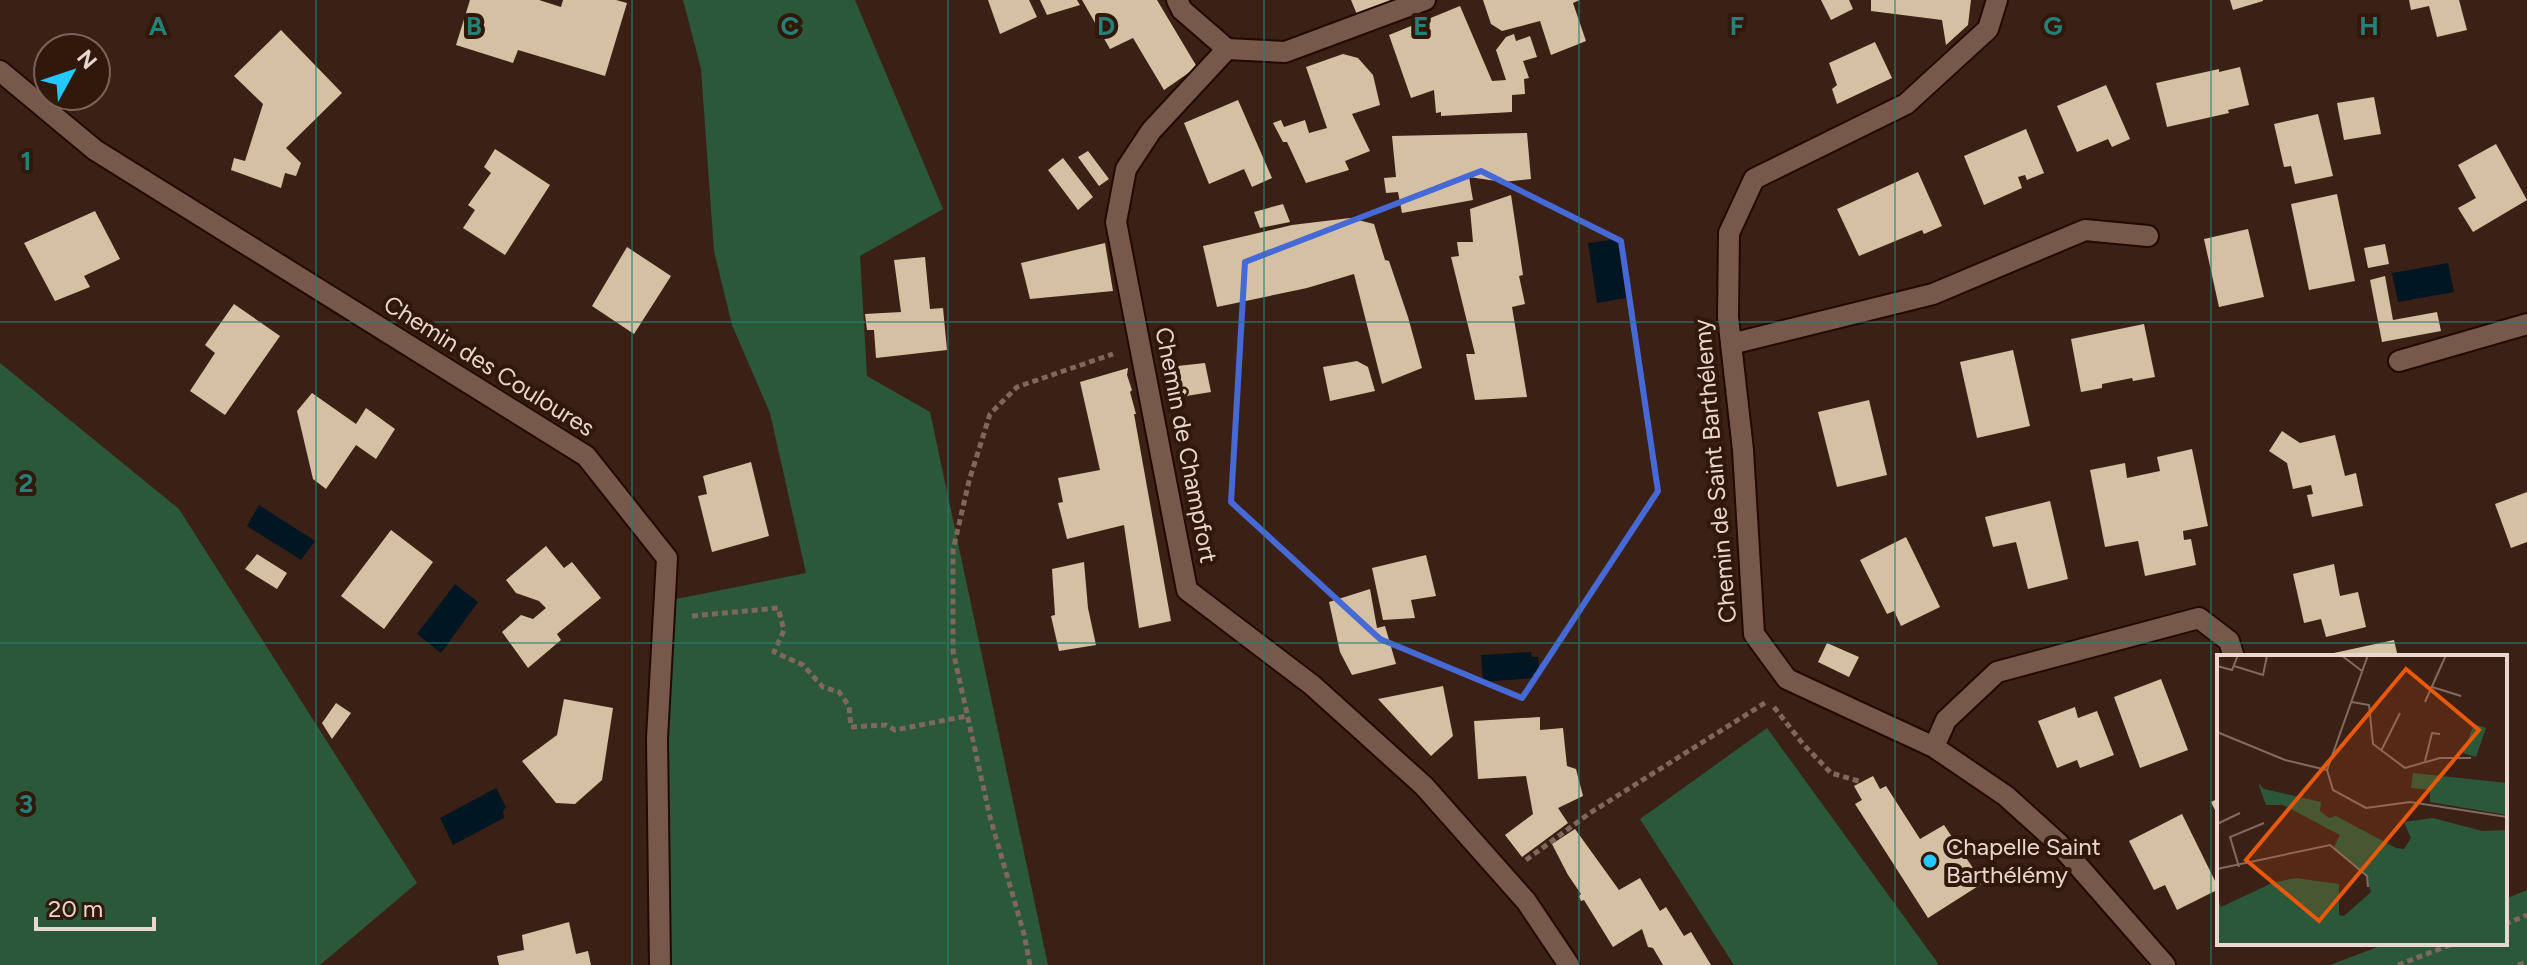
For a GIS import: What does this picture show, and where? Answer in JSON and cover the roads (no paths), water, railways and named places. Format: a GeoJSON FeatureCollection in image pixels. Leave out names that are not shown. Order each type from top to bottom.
{"type":"FeatureCollection","features":[{"type":"Feature","properties":{"kind":"street"},"geometry":{"type":"LineString","coordinates":[[1177,0],[1182,10],[1227,49],[1285,52],[1425,0]]}},
{"type":"Feature","properties":{"kind":"street","name":"Chemin de Saint Barthélemy"},"geometry":{"type":"LineString","coordinates":[[1997,0],[1988,29],[1906,104],[1754,179],[1729,233],[1728,317],[1743,450],[1754,634],[1787,679],[1934,747],[2006,796],[2059,844],[2165,965]]}},
{"type":"Feature","properties":{"kind":"street","name":"Chemin de Champfort"},"geometry":{"type":"LineString","coordinates":[[1227,49],[1151,131],[1126,169],[1116,222],[1187,590],[1312,685],[1424,786],[1526,901],[1569,965]]}},
{"type":"Feature","properties":{"kind":"street","name":"Chemin des Couloures"},"geometry":{"type":"LineString","coordinates":[[0,71],[95,150],[586,456],[667,558],[657,738],[660,965]]}},
{"type":"Feature","properties":{"kind":"street"},"geometry":{"type":"LineString","coordinates":[[1731,344],[1933,294],[2085,230],[2148,236]]}},
{"type":"Feature","properties":{"kind":"street"},"geometry":{"type":"LineString","coordinates":[[2399,361],[2527,324]]}},
{"type":"Feature","properties":{"kind":"street"},"geometry":{"type":"LineString","coordinates":[[1934,747],[1946,720],[1997,672],[2199,618],[2229,641],[2233,655]]}},
{"type":"Feature","properties":{"kind":"water"},"geometry":{"type":"Polygon","coordinates":[[[1618,239],[1626,298],[1597,303],[1588,243],[1618,239]]]}},
{"type":"Feature","properties":{"kind":"water"},"geometry":{"type":"Polygon","coordinates":[[[2448,263],[2454,292],[2398,302],[2392,273],[2448,263]]]}},
{"type":"Feature","properties":{"kind":"water"},"geometry":{"type":"Polygon","coordinates":[[[259,505],[315,541],[301,560],[247,526],[259,505]]]}},
{"type":"Feature","properties":{"kind":"water"},"geometry":{"type":"Polygon","coordinates":[[[455,584],[478,602],[441,653],[417,634],[455,584]]]}},
{"type":"Feature","properties":{"kind":"water"},"geometry":{"type":"Polygon","coordinates":[[[1531,652],[1532,657],[1538,657],[1539,673],[1533,674],[1533,678],[1483,682],[1481,655],[1531,652]]]}},
{"type":"Feature","properties":{"kind":"water"},"geometry":{"type":"Polygon","coordinates":[[[496,788],[506,807],[504,818],[453,845],[440,818],[496,788]]]}},
{"type":"Feature","properties":{"kind":"place","name":"Chapelle Saint Barthélémy"},"geometry":{"type":"Point","coordinates":[1930,861]}}]}
